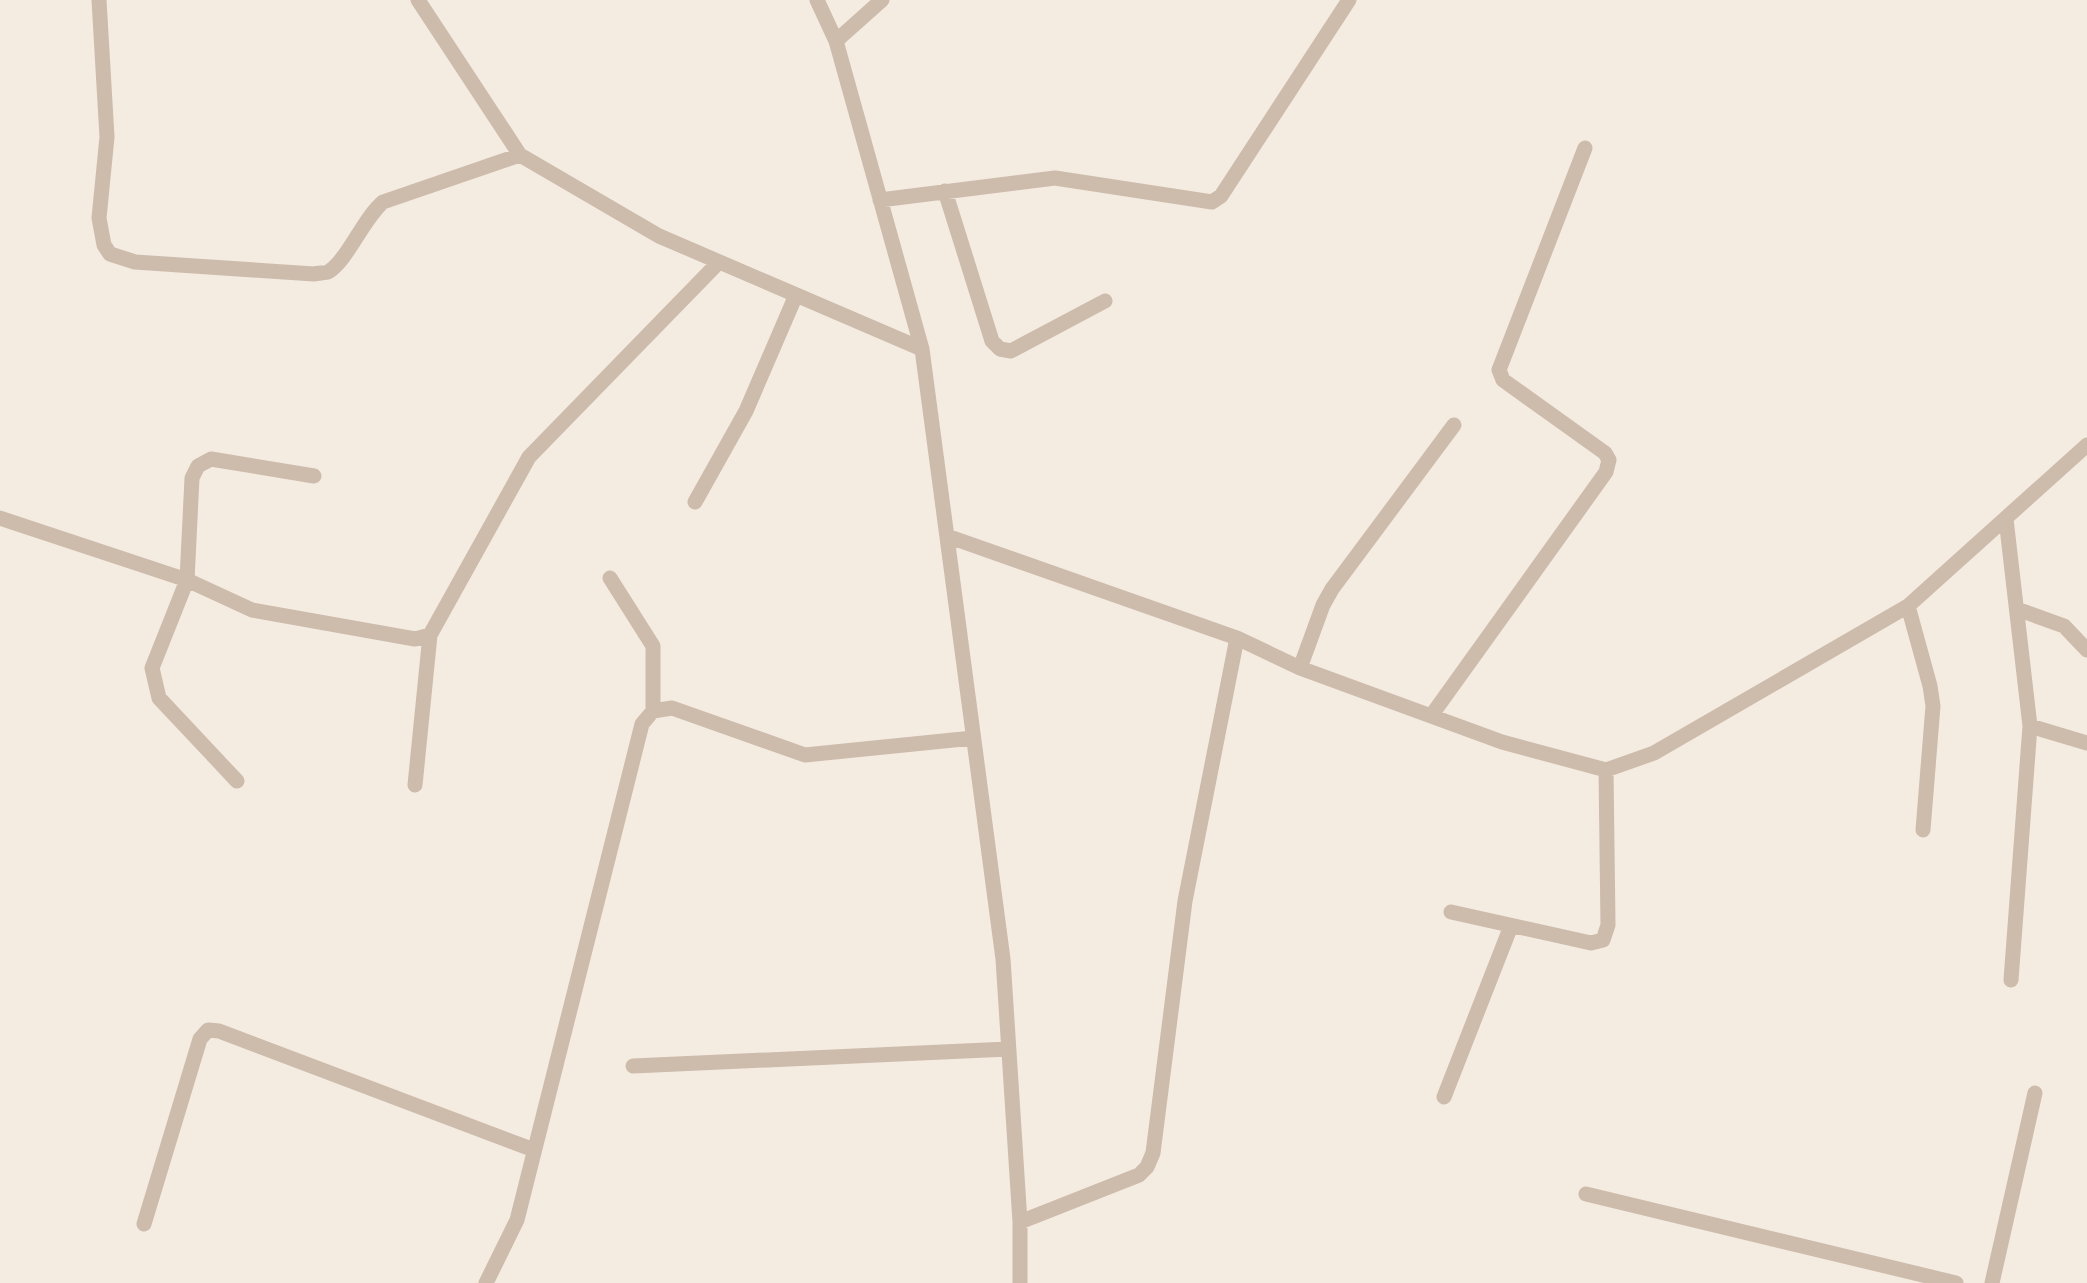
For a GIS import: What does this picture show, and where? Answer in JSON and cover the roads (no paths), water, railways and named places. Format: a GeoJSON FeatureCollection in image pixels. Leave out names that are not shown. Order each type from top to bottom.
{"type":"FeatureCollection","features":[{"type":"Feature","properties":{"kind":"street"},"geometry":{"type":"LineString","coordinates":[[99,0],[97,10],[107,137],[99,218],[104,245],[110,255],[135,262],[314,274],[328,272],[339,261],[371,213],[384,202],[520,154]]}},
{"type":"Feature","properties":{"kind":"street"},"geometry":{"type":"LineString","coordinates":[[418,0],[520,154],[659,236],[922,349]]}},
{"type":"Feature","properties":{"kind":"street"},"geometry":{"type":"LineString","coordinates":[[817,0],[836,41],[922,349],[1003,959],[1020,1222],[1020,1283]]}},
{"type":"Feature","properties":{"kind":"street"},"geometry":{"type":"LineString","coordinates":[[836,41],[882,0]]}},
{"type":"Feature","properties":{"kind":"street"},"geometry":{"type":"LineString","coordinates":[[880,200],[1055,178],[1212,202],[1221,196],[1349,0]]}},
{"type":"Feature","properties":{"kind":"street"},"geometry":{"type":"LineString","coordinates":[[1431,716],[1606,472],[1609,460],[1605,453],[1503,380],[1499,370],[1585,148]]}},
{"type":"Feature","properties":{"kind":"street"},"geometry":{"type":"LineString","coordinates":[[945,191],[992,341],[1000,349],[1011,351],[1105,301]]}},
{"type":"Feature","properties":{"kind":"street"},"geometry":{"type":"LineString","coordinates":[[415,785],[430,634],[529,457],[719,262]]}},
{"type":"Feature","properties":{"kind":"street"},"geometry":{"type":"LineString","coordinates":[[695,502],[754,394],[796,295]]}},
{"type":"Feature","properties":{"kind":"street"},"geometry":{"type":"LineString","coordinates":[[1300,668],[1323,605],[1332,589],[1455,425]]}},
{"type":"Feature","properties":{"kind":"street"},"geometry":{"type":"LineString","coordinates":[[947,536],[1237,638],[1300,668],[1502,742],[1606,770],[1654,753],[1908,606],[2087,445]]}},
{"type":"Feature","properties":{"kind":"street"},"geometry":{"type":"LineString","coordinates":[[237,781],[159,698],[152,668],[187,580],[192,478],[198,466],[211,459],[314,476]]}},
{"type":"Feature","properties":{"kind":"street"},"geometry":{"type":"LineString","coordinates":[[0,518],[187,580],[252,610],[270,615],[415,639],[430,634]]}},
{"type":"Feature","properties":{"kind":"street"},"geometry":{"type":"LineString","coordinates":[[2006,519],[2030,726],[2011,980]]}},
{"type":"Feature","properties":{"kind":"street"},"geometry":{"type":"LineString","coordinates":[[486,1283],[517,1220],[642,724],[653,711],[653,646],[610,578]]}},
{"type":"Feature","properties":{"kind":"street"},"geometry":{"type":"LineString","coordinates":[[1908,606],[1933,706],[1923,830]]}},
{"type":"Feature","properties":{"kind":"street"},"geometry":{"type":"LineString","coordinates":[[2017,609],[2064,626],[2087,650]]}},
{"type":"Feature","properties":{"kind":"street"},"geometry":{"type":"LineString","coordinates":[[1020,1222],[1139,1175],[1148,1167],[1153,1153],[1185,901],[1237,638]]}},
{"type":"Feature","properties":{"kind":"street"},"geometry":{"type":"LineString","coordinates":[[653,711],[672,708],[805,755],[973,738]]}},
{"type":"Feature","properties":{"kind":"street"},"geometry":{"type":"LineString","coordinates":[[2030,726],[2087,743]]}},
{"type":"Feature","properties":{"kind":"street"},"geometry":{"type":"LineString","coordinates":[[1451,912],[1591,943],[1603,940],[1608,925],[1606,770]]}},
{"type":"Feature","properties":{"kind":"street"},"geometry":{"type":"LineString","coordinates":[[1444,1097],[1511,926]]}},
{"type":"Feature","properties":{"kind":"street"},"geometry":{"type":"LineString","coordinates":[[144,1224],[200,1039],[208,1030],[219,1031],[534,1150]]}},
{"type":"Feature","properties":{"kind":"street"},"geometry":{"type":"LineString","coordinates":[[633,1066],[1008,1049]]}},
{"type":"Feature","properties":{"kind":"street"},"geometry":{"type":"LineString","coordinates":[[1992,1283],[2035,1093]]}},
{"type":"Feature","properties":{"kind":"street"},"geometry":{"type":"LineString","coordinates":[[1586,1194],[1956,1283]]}}]}
